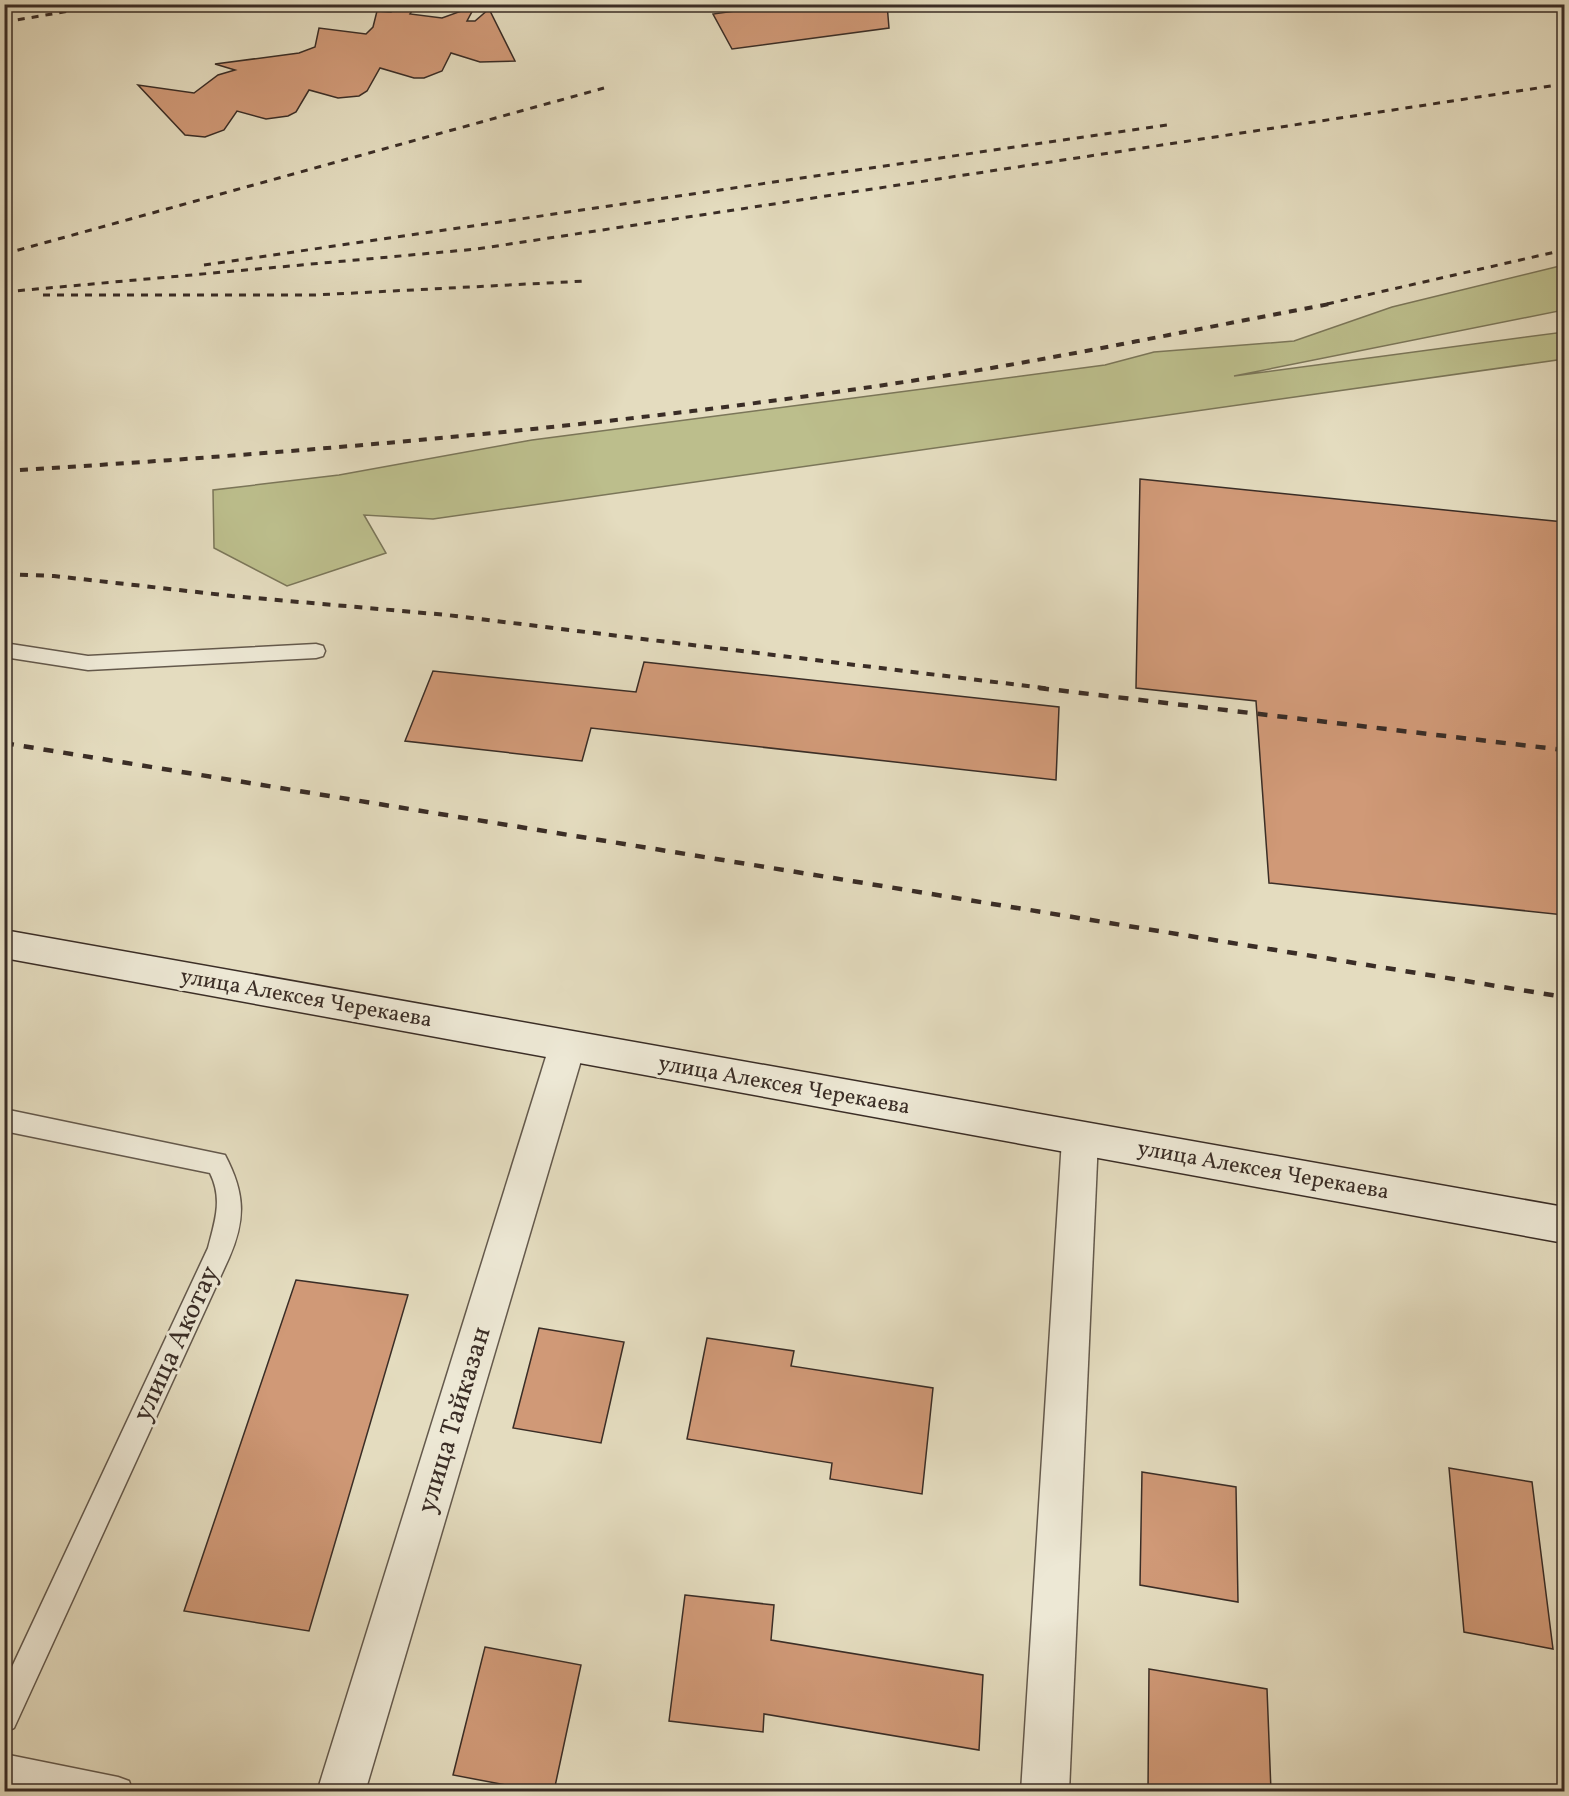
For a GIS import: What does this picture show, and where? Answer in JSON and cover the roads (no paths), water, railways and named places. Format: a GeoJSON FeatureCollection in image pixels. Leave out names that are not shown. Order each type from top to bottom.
{"type":"FeatureCollection","features":[{"type":"Feature","properties":{"kind":"street","name":"улица Алексея Черекаева"},"geometry":{"type":"LineString","coordinates":[[4,944],[1564,1225]]}},
{"type":"Feature","properties":{"kind":"street","name":"улица Тайказан"},"geometry":{"type":"LineString","coordinates":[[340,1791],[567,1047]]}},
{"type":"Feature","properties":{"kind":"street"},"geometry":{"type":"LineString","coordinates":[[1045,1791],[1080,1139]]}},
{"type":"Feature","properties":{"kind":"lane"},"geometry":{"type":"LineString","coordinates":[[4,650],[88,663],[316,651]]}},
{"type":"Feature","properties":{"kind":"lane","name":"улица Акотау"},"geometry":{"type":"LineString","coordinates":[[4,1120],[217,1163],[230,1185],[230,1212],[220,1250],[4,1718]]}},
{"type":"Feature","properties":{"kind":"lane"},"geometry":{"type":"LineString","coordinates":[[4,1769],[118,1791]]}},
{"type":"Feature","properties":{"kind":"railway"},"geometry":{"type":"LineString","coordinates":[[4,11],[57,4]]}},
{"type":"Feature","properties":{"kind":"railway"},"geometry":{"type":"LineString","coordinates":[[4,22],[112,4]]}},
{"type":"Feature","properties":{"kind":"railway"},"geometry":{"type":"LineString","coordinates":[[4,292],[477,249],[1564,84]]}},
{"type":"Feature","properties":{"kind":"railway"},"geometry":{"type":"LineString","coordinates":[[4,254],[604,88]]}},
{"type":"Feature","properties":{"kind":"railway"},"geometry":{"type":"LineString","coordinates":[[204,265],[1173,124]]}},
{"type":"Feature","properties":{"kind":"railway"},"geometry":{"type":"LineString","coordinates":[[1327,304],[1564,250]]}},
{"type":"Feature","properties":{"kind":"railway"},"geometry":{"type":"LineString","coordinates":[[43,295],[315,295],[586,281]]}},
{"type":"Feature","properties":{"kind":"railway"},"geometry":{"type":"LineString","coordinates":[[4,471],[353,446],[584,424],[700,410],[981,370],[1335,303]]}},
{"type":"Feature","properties":{"kind":"railway"},"geometry":{"type":"LineString","coordinates":[[4,574],[54,576],[232,596],[447,615],[1052,689]]}},
{"type":"Feature","properties":{"kind":"railway"},"geometry":{"type":"LineString","coordinates":[[1039,688],[1564,750]]}},
{"type":"Feature","properties":{"kind":"railway"},"geometry":{"type":"LineString","coordinates":[[4,743],[1564,997]]}}]}
